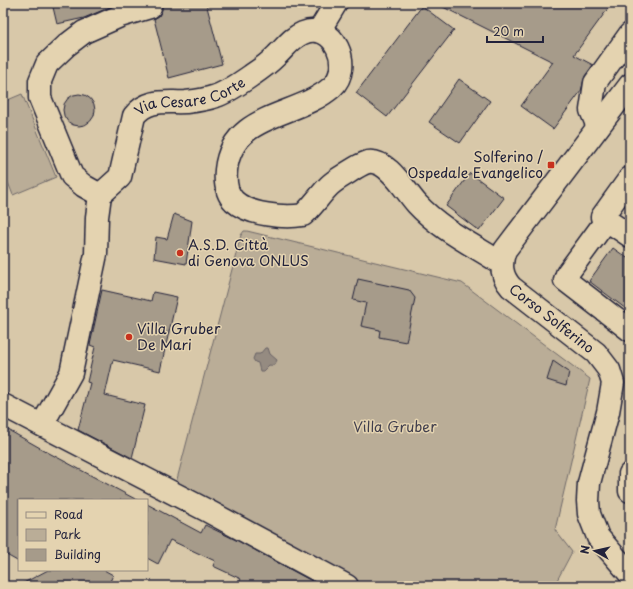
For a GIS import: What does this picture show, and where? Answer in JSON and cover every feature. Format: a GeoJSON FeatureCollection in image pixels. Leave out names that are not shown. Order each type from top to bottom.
{"type":"FeatureCollection","features":[{"type":"Feature","properties":{"kind":"street"},"geometry":{"type":"LineString","coordinates":[[336,3],[319,31],[336,43],[340,52],[342,61],[337,80],[332,87],[316,97],[255,124],[247,130],[235,143],[231,150],[227,164],[227,188],[231,198],[247,210],[266,214],[303,215],[330,185],[358,166],[368,162],[375,162],[381,164],[392,173],[416,203],[428,215],[465,241],[501,263],[505,250],[630,85]]}},
{"type":"Feature","properties":{"kind":"street"},"geometry":{"type":"LineString","coordinates":[[42,425],[71,373],[96,254],[97,217],[100,195],[84,186],[72,176],[40,98],[41,77],[47,64],[67,45],[84,32],[120,16],[150,7]]}},
{"type":"Feature","properties":{"kind":"street","name":"Via Cesare Corte"},"geometry":{"type":"LineString","coordinates":[[100,195],[120,177],[131,126],[134,116],[139,109],[148,105],[166,101],[187,102],[217,96],[262,69],[288,42],[302,33],[313,30],[319,31]]}},
{"type":"Feature","properties":{"kind":"street"},"geometry":{"type":"LineString","coordinates":[[598,127],[591,110],[595,83],[630,34]]}},
{"type":"Feature","properties":{"kind":"street"},"geometry":{"type":"LineString","coordinates":[[630,178],[602,217],[630,236]]}},
{"type":"Feature","properties":{"kind":"street"},"geometry":{"type":"LineString","coordinates":[[608,221],[600,229],[567,274],[565,280],[630,330]]}},
{"type":"Feature","properties":{"kind":"street","name":"Corso Solferino"},"geometry":{"type":"LineString","coordinates":[[501,263],[504,276],[511,287],[596,353],[621,383],[608,412],[589,483],[588,501],[589,514],[598,537],[630,574]]}},
{"type":"Feature","properties":{"kind":"street"},"geometry":{"type":"LineString","coordinates":[[3,405],[206,510],[347,586]]}},
{"type":"Feature","properties":{"kind":"street"},"geometry":{"type":"LineString","coordinates":[[630,474],[630,491]]}},
{"type":"Feature","properties":{"kind":"green space"},"geometry":{"type":"Polygon","coordinates":[[[22,94],[56,177],[13,195],[3,170],[3,102],[22,94]]]}},
{"type":"Feature","properties":{"kind":"green space","name":"Villa Gruber"},"geometry":{"type":"Polygon","coordinates":[[[244,231],[462,283],[590,379],[555,530],[572,552],[554,586],[361,586],[175,487],[241,235],[244,231]]]}},
{"type":"Feature","properties":{"kind":"shaded area"},"geometry":{"type":"Polygon","coordinates":[[[265,348],[268,348],[270,354],[277,360],[274,365],[269,365],[263,371],[260,371],[258,363],[253,359],[255,354],[260,354],[265,348]]]}},
{"type":"Feature","properties":{"kind":"building"},"geometry":{"type":"Polygon","coordinates":[[[52,3],[120,3],[84,18],[57,24],[52,3]]]}},
{"type":"Feature","properties":{"kind":"building"},"geometry":{"type":"Polygon","coordinates":[[[162,3],[206,3],[222,64],[169,78],[154,19],[159,16],[162,10],[162,3]]]}},
{"type":"Feature","properties":{"kind":"building"},"geometry":{"type":"Polygon","coordinates":[[[435,3],[612,3],[574,55],[593,65],[585,76],[581,91],[553,129],[521,106],[553,62],[435,3]]]}},
{"type":"Feature","properties":{"kind":"building"},"geometry":{"type":"Polygon","coordinates":[[[422,6],[454,30],[387,117],[356,93],[422,6]]]}},
{"type":"Feature","properties":{"kind":"building"},"geometry":{"type":"Polygon","coordinates":[[[459,79],[490,101],[460,143],[429,122],[459,79]]]}},
{"type":"Feature","properties":{"kind":"building"},"geometry":{"type":"Polygon","coordinates":[[[76,94],[82,94],[91,98],[95,110],[91,122],[82,126],[76,126],[67,122],[63,113],[63,107],[67,98],[76,94]]]}},
{"type":"Feature","properties":{"kind":"building"},"geometry":{"type":"Polygon","coordinates":[[[470,173],[504,198],[479,231],[446,206],[470,173]]]}},
{"type":"Feature","properties":{"kind":"building"},"geometry":{"type":"Polygon","coordinates":[[[174,214],[192,221],[186,264],[154,258],[156,237],[167,239],[174,214]]]}},
{"type":"Feature","properties":{"kind":"building"},"geometry":{"type":"Polygon","coordinates":[[[613,248],[630,260],[630,312],[589,281],[613,248]]]}},
{"type":"Feature","properties":{"kind":"building"},"geometry":{"type":"Polygon","coordinates":[[[358,279],[409,290],[415,298],[406,342],[379,337],[380,330],[361,326],[366,303],[353,300],[358,279]]]}},
{"type":"Feature","properties":{"kind":"building","name":"Villa Gruber De Mari"},"geometry":{"type":"Polygon","coordinates":[[[102,290],[151,301],[153,292],[177,297],[160,371],[113,360],[105,395],[145,405],[132,458],[78,430],[90,383],[87,382],[95,347],[90,345],[102,290]]]}},
{"type":"Feature","properties":{"kind":"building"},"geometry":{"type":"Polygon","coordinates":[[[553,361],[569,372],[566,386],[547,380],[553,361]]]}},
{"type":"Feature","properties":{"kind":"building"},"geometry":{"type":"Polygon","coordinates":[[[3,427],[135,499],[18,499],[18,561],[3,553],[3,427]]]}},
{"type":"Feature","properties":{"kind":"building"},"geometry":{"type":"Polygon","coordinates":[[[148,505],[201,533],[205,525],[321,586],[237,586],[241,579],[213,566],[215,561],[170,540],[158,564],[148,559],[148,505]]]}},
{"type":"Feature","properties":{"kind":"building"},"geometry":{"type":"Polygon","coordinates":[[[46,571],[106,571],[113,575],[108,586],[18,586],[46,571]]]}},
{"type":"Feature","properties":{"kind":"place","name":"Solferino / Ospedale Evangelico"},"geometry":{"type":"Point","coordinates":[551,165]}},
{"type":"Feature","properties":{"kind":"place","name":"A.S.D. Città di Genova ONLUS"},"geometry":{"type":"Point","coordinates":[180,253]}},
{"type":"Feature","properties":{"kind":"place","name":"Villa Gruber De Mari"},"geometry":{"type":"Point","coordinates":[129,337]}}]}
